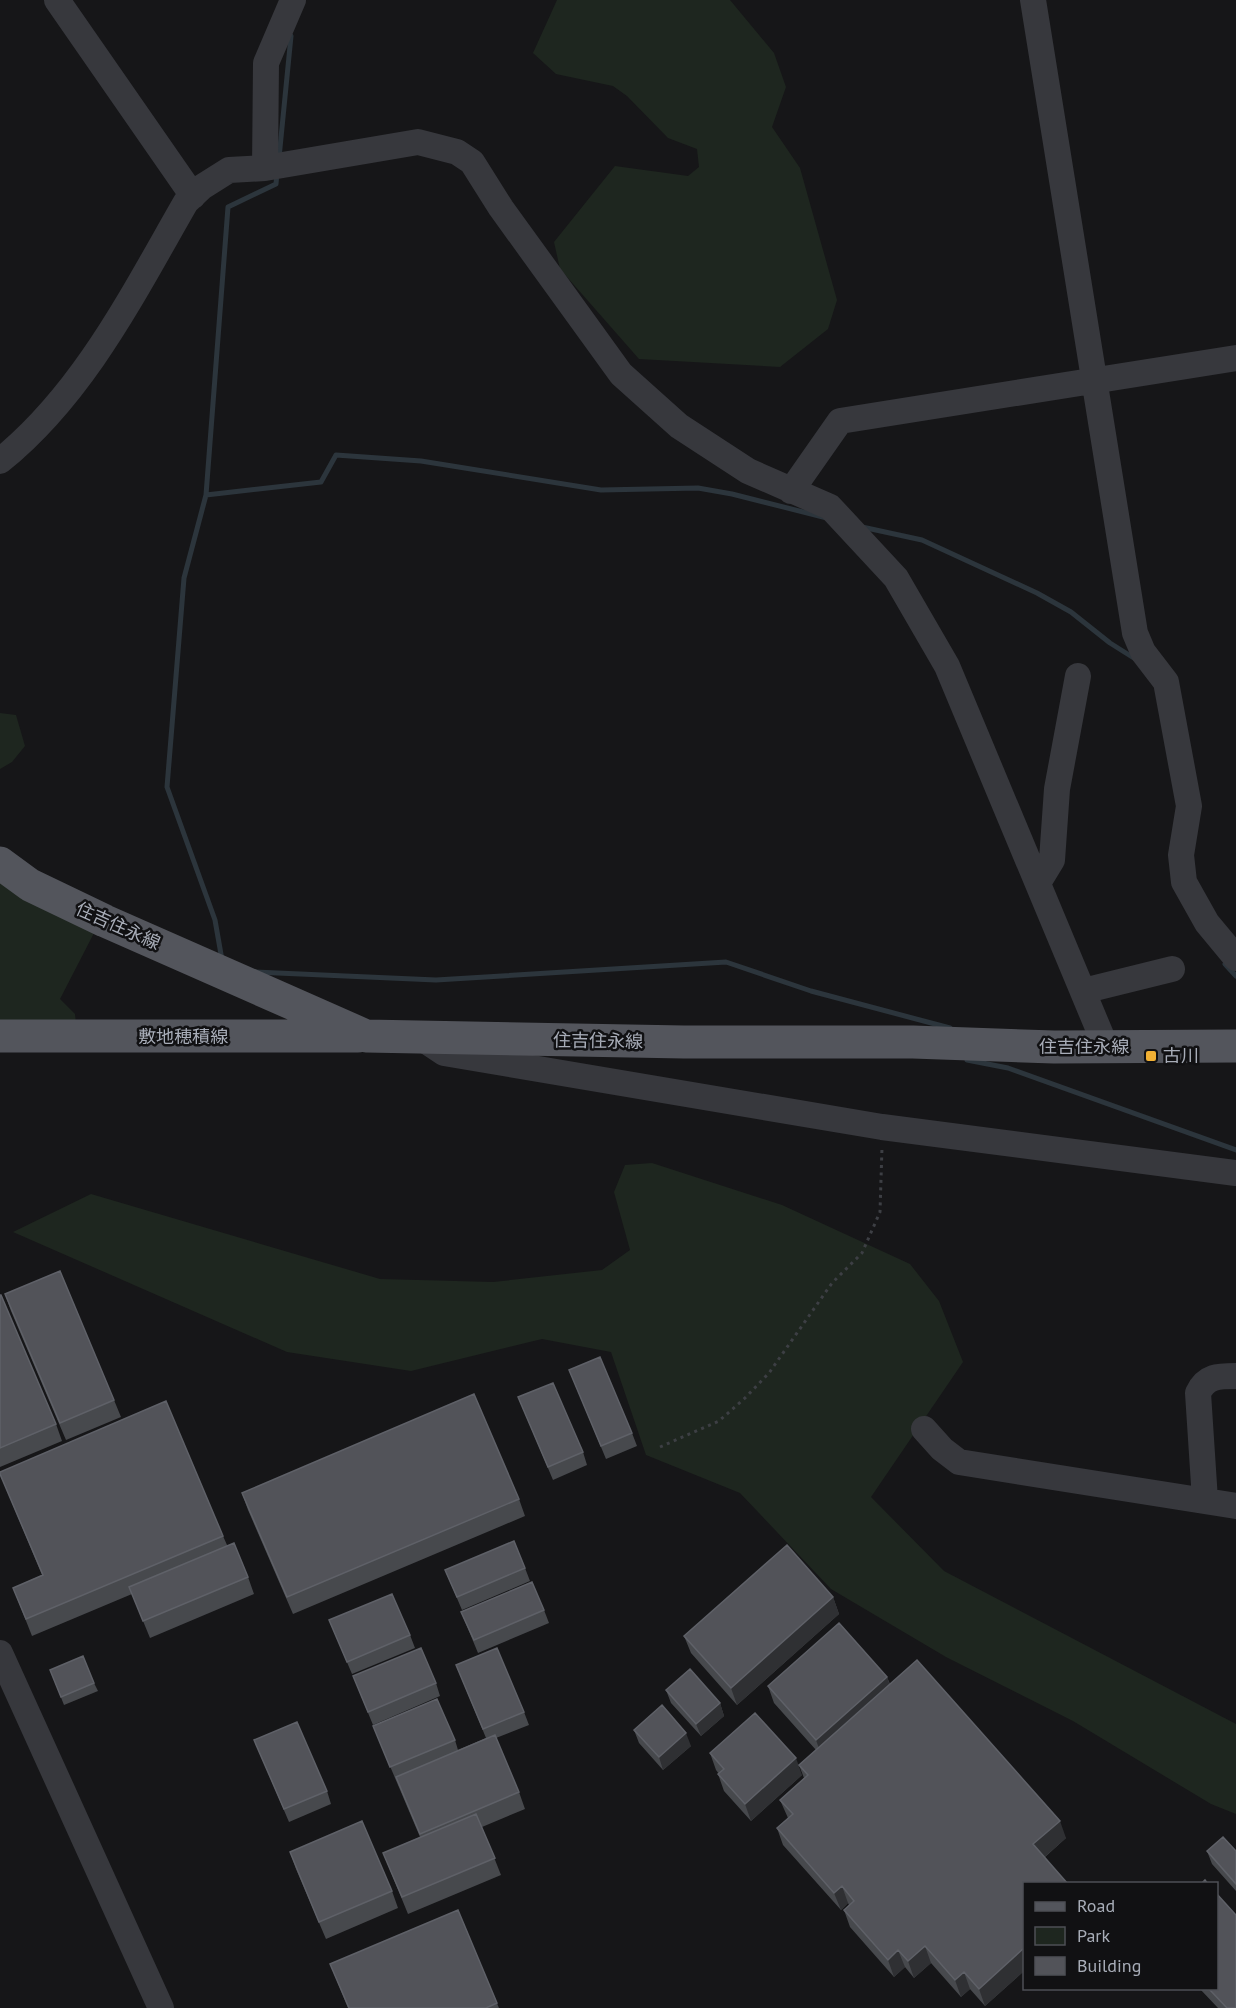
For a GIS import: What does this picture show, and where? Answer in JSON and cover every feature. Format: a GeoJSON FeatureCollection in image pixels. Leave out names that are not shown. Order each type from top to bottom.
{"type":"FeatureCollection","features":[{"type":"Feature","properties":{"kind":"main road","name":"住吉住永線"},"geometry":{"type":"LineString","coordinates":[[0,863],[30,885],[105,921],[366,1035],[423,1039],[913,1042],[1106,1047],[1236,1046]]}},
{"type":"Feature","properties":{"kind":"main road","name":"敷地穂積線"},"geometry":{"type":"LineString","coordinates":[[0,1036],[366,1035]]}},
{"type":"Feature","properties":{"kind":"street"},"geometry":{"type":"LineString","coordinates":[[57,0],[193,196]]}},
{"type":"Feature","properties":{"kind":"street"},"geometry":{"type":"LineString","coordinates":[[265,168],[266,63],[293,0]]}},
{"type":"Feature","properties":{"kind":"street"},"geometry":{"type":"LineString","coordinates":[[1033,0],[1135,633],[1143,652],[1166,682],[1189,806],[1181,855],[1184,882],[1207,923],[1236,958]]}},
{"type":"Feature","properties":{"kind":"street"},"geometry":{"type":"LineString","coordinates":[[0,461],[24,442],[71,391],[103,344],[186,202],[202,187],[229,170],[265,168],[418,142],[457,153],[472,162],[501,208],[621,374],[679,426],[748,471],[830,507],[896,578],[947,666],[1106,1047]]}},
{"type":"Feature","properties":{"kind":"street"},"geometry":{"type":"LineString","coordinates":[[791,491],[840,421],[1236,358]]}},
{"type":"Feature","properties":{"kind":"street"},"geometry":{"type":"LineString","coordinates":[[1038,883],[1052,860],[1057,789],[1078,676]]}},
{"type":"Feature","properties":{"kind":"street"},"geometry":{"type":"LineString","coordinates":[[1083,991],[1172,969]]}},
{"type":"Feature","properties":{"kind":"street"},"geometry":{"type":"LineString","coordinates":[[423,1039],[444,1053],[882,1127],[1236,1173]]}},
{"type":"Feature","properties":{"kind":"street"},"geometry":{"type":"LineString","coordinates":[[1205,1500],[1198,1393],[1203,1383],[1215,1376],[1236,1376]]}},
{"type":"Feature","properties":{"kind":"street"},"geometry":{"type":"LineString","coordinates":[[924,1429],[942,1449],[959,1462],[1236,1506]]}},
{"type":"Feature","properties":{"kind":"street"},"geometry":{"type":"LineString","coordinates":[[0,1653],[162,2008]]}},
{"type":"Feature","properties":{"kind":"path"},"geometry":{"type":"LineString","coordinates":[[660,1448],[719,1421],[747,1397],[769,1373],[832,1283],[862,1253],[880,1212],[882,1127]]}},
{"type":"Feature","properties":{"kind":"green space"},"geometry":{"type":"Polygon","coordinates":[[[557,0],[730,0],[774,53],[786,87],[772,127],[800,168],[837,300],[828,329],[780,367],[639,359],[560,269],[554,242],[615,166],[688,176],[699,167],[697,149],[668,138],[627,96],[613,86],[556,74],[533,53],[557,0]]]}},
{"type":"Feature","properties":{"kind":"green space"},"geometry":{"type":"Polygon","coordinates":[[[0,713],[16,715],[25,746],[12,762],[0,769],[0,713]]]}},
{"type":"Feature","properties":{"kind":"green space"},"geometry":{"type":"Polygon","coordinates":[[[0,875],[94,933],[60,999],[75,1014],[76,1024],[0,1024],[0,875]]]}},
{"type":"Feature","properties":{"kind":"green space"},"geometry":{"type":"Polygon","coordinates":[[[652,1163],[782,1205],[910,1264],[939,1301],[963,1362],[871,1497],[944,1571],[1236,1724],[1236,1814],[1211,1804],[1073,1721],[946,1657],[831,1589],[740,1493],[646,1455],[611,1352],[542,1339],[411,1371],[287,1352],[13,1232],[91,1194],[380,1279],[493,1282],[602,1270],[630,1250],[614,1192],[625,1165],[652,1163]]]}},
{"type":"Feature","properties":{"kind":"building"},"geometry":{"type":"Polygon","coordinates":[[[60,1271],[114,1400],[60,1423],[5,1294],[60,1271]]]}},
{"type":"Feature","properties":{"kind":"building"},"geometry":{"type":"Polygon","coordinates":[[[0,1295],[56,1424],[0,1448],[0,1295]]]}},
{"type":"Feature","properties":{"kind":"building"},"geometry":{"type":"Polygon","coordinates":[[[600,1357],[632,1433],[601,1446],[569,1370],[600,1357]]]}},
{"type":"Feature","properties":{"kind":"building"},"geometry":{"type":"Polygon","coordinates":[[[553,1383],[583,1452],[548,1467],[518,1397],[553,1383]]]}},
{"type":"Feature","properties":{"kind":"building"},"geometry":{"type":"Polygon","coordinates":[[[474,1394],[519,1499],[287,1597],[242,1493],[474,1394]]]}},
{"type":"Feature","properties":{"kind":"building"},"geometry":{"type":"Polygon","coordinates":[[[166,1401],[223,1536],[26,1619],[13,1588],[43,1575],[0,1472],[166,1401]]]}},
{"type":"Feature","properties":{"kind":"building"},"geometry":{"type":"Polygon","coordinates":[[[514,1541],[525,1568],[457,1597],[445,1570],[514,1541]]]}},
{"type":"Feature","properties":{"kind":"building"},"geometry":{"type":"Polygon","coordinates":[[[234,1543],[248,1577],[143,1621],[129,1587],[234,1543]]]}},
{"type":"Feature","properties":{"kind":"building"},"geometry":{"type":"Polygon","coordinates":[[[787,1545],[833,1597],[731,1688],[684,1636],[787,1545]]]}},
{"type":"Feature","properties":{"kind":"building"},"geometry":{"type":"Polygon","coordinates":[[[532,1582],[544,1610],[474,1640],[461,1612],[532,1582]]]}},
{"type":"Feature","properties":{"kind":"building"},"geometry":{"type":"Polygon","coordinates":[[[392,1594],[410,1635],[347,1662],[329,1620],[392,1594]]]}},
{"type":"Feature","properties":{"kind":"building"},"geometry":{"type":"Polygon","coordinates":[[[839,1623],[887,1677],[816,1740],[768,1686],[839,1623]]]}},
{"type":"Feature","properties":{"kind":"building"},"geometry":{"type":"Polygon","coordinates":[[[421,1648],[436,1683],[368,1712],[353,1676],[421,1648]]]}},
{"type":"Feature","properties":{"kind":"building"},"geometry":{"type":"Polygon","coordinates":[[[497,1648],[524,1712],[483,1729],[456,1665],[497,1648]]]}},
{"type":"Feature","properties":{"kind":"building"},"geometry":{"type":"Polygon","coordinates":[[[83,1656],[94,1683],[61,1697],[50,1670],[83,1656]]]}},
{"type":"Feature","properties":{"kind":"building"},"geometry":{"type":"Polygon","coordinates":[[[917,1660],[1060,1821],[1033,1844],[1066,1882],[1023,1882],[1023,1949],[979,1989],[964,1972],[955,1980],[925,1946],[908,1961],[898,1950],[888,1960],[844,1910],[854,1901],[842,1886],[834,1893],[777,1828],[793,1814],[780,1800],[808,1775],[799,1765],[917,1660]]]}},
{"type":"Feature","properties":{"kind":"building"},"geometry":{"type":"Polygon","coordinates":[[[690,1669],[720,1703],[696,1724],[666,1690],[690,1669]]]}},
{"type":"Feature","properties":{"kind":"building"},"geometry":{"type":"Polygon","coordinates":[[[437,1699],[455,1740],[390,1767],[373,1726],[437,1699]]]}},
{"type":"Feature","properties":{"kind":"building"},"geometry":{"type":"Polygon","coordinates":[[[662,1705],[686,1733],[659,1757],[634,1730],[662,1705]]]}},
{"type":"Feature","properties":{"kind":"building"},"geometry":{"type":"Polygon","coordinates":[[[755,1713],[796,1758],[745,1804],[718,1774],[724,1769],[710,1753],[755,1713]]]}},
{"type":"Feature","properties":{"kind":"building"},"geometry":{"type":"Polygon","coordinates":[[[297,1722],[327,1791],[284,1809],[254,1740],[297,1722]]]}},
{"type":"Feature","properties":{"kind":"building"},"geometry":{"type":"Polygon","coordinates":[[[495,1735],[519,1792],[420,1834],[396,1777],[495,1735]]]}},
{"type":"Feature","properties":{"kind":"building"},"geometry":{"type":"Polygon","coordinates":[[[476,1814],[495,1858],[402,1897],[383,1853],[476,1814]]]}},
{"type":"Feature","properties":{"kind":"building"},"geometry":{"type":"Polygon","coordinates":[[[362,1821],[392,1891],[319,1922],[290,1852],[362,1821]]]}},
{"type":"Feature","properties":{"kind":"building"},"geometry":{"type":"Polygon","coordinates":[[[1223,1837],[1236,1851],[1236,1884],[1207,1851],[1223,1837]]]}},
{"type":"Feature","properties":{"kind":"building"},"geometry":{"type":"Polygon","coordinates":[[[1218,1895],[1236,1915],[1236,2008],[1227,2008],[1210,1990],[1218,1990],[1218,1895]]]}},
{"type":"Feature","properties":{"kind":"building"},"geometry":{"type":"Polygon","coordinates":[[[458,1910],[497,2003],[486,2008],[349,2008],[330,1964],[458,1910]]]}},
{"type":"Feature","properties":{"kind":"waterway"},"geometry":{"type":"LineString","coordinates":[[279,158],[291,36]]}},
{"type":"Feature","properties":{"kind":"waterway"},"geometry":{"type":"LineString","coordinates":[[222,960],[215,920],[167,787],[184,578],[206,495],[228,207],[276,184],[277,173]]}},
{"type":"Feature","properties":{"kind":"waterway"},"geometry":{"type":"LineString","coordinates":[[206,495],[321,482],[336,455],[421,461],[601,490],[698,488],[732,494],[827,518]]}},
{"type":"Feature","properties":{"kind":"waterway"},"geometry":{"type":"LineString","coordinates":[[862,527],[922,540],[1037,593],[1071,612],[1110,643],[1137,660]]}},
{"type":"Feature","properties":{"kind":"waterway"},"geometry":{"type":"LineString","coordinates":[[255,972],[436,980],[726,962],[811,991],[950,1028]]}},
{"type":"Feature","properties":{"kind":"waterway"},"geometry":{"type":"LineString","coordinates":[[1225,964],[1236,976]]}},
{"type":"Feature","properties":{"kind":"waterway"},"geometry":{"type":"LineString","coordinates":[[967,1060],[1008,1068],[1236,1150]]}},
{"type":"Feature","properties":{"kind":"place","name":"古川"},"geometry":{"type":"Point","coordinates":[1151,1056]}}]}
